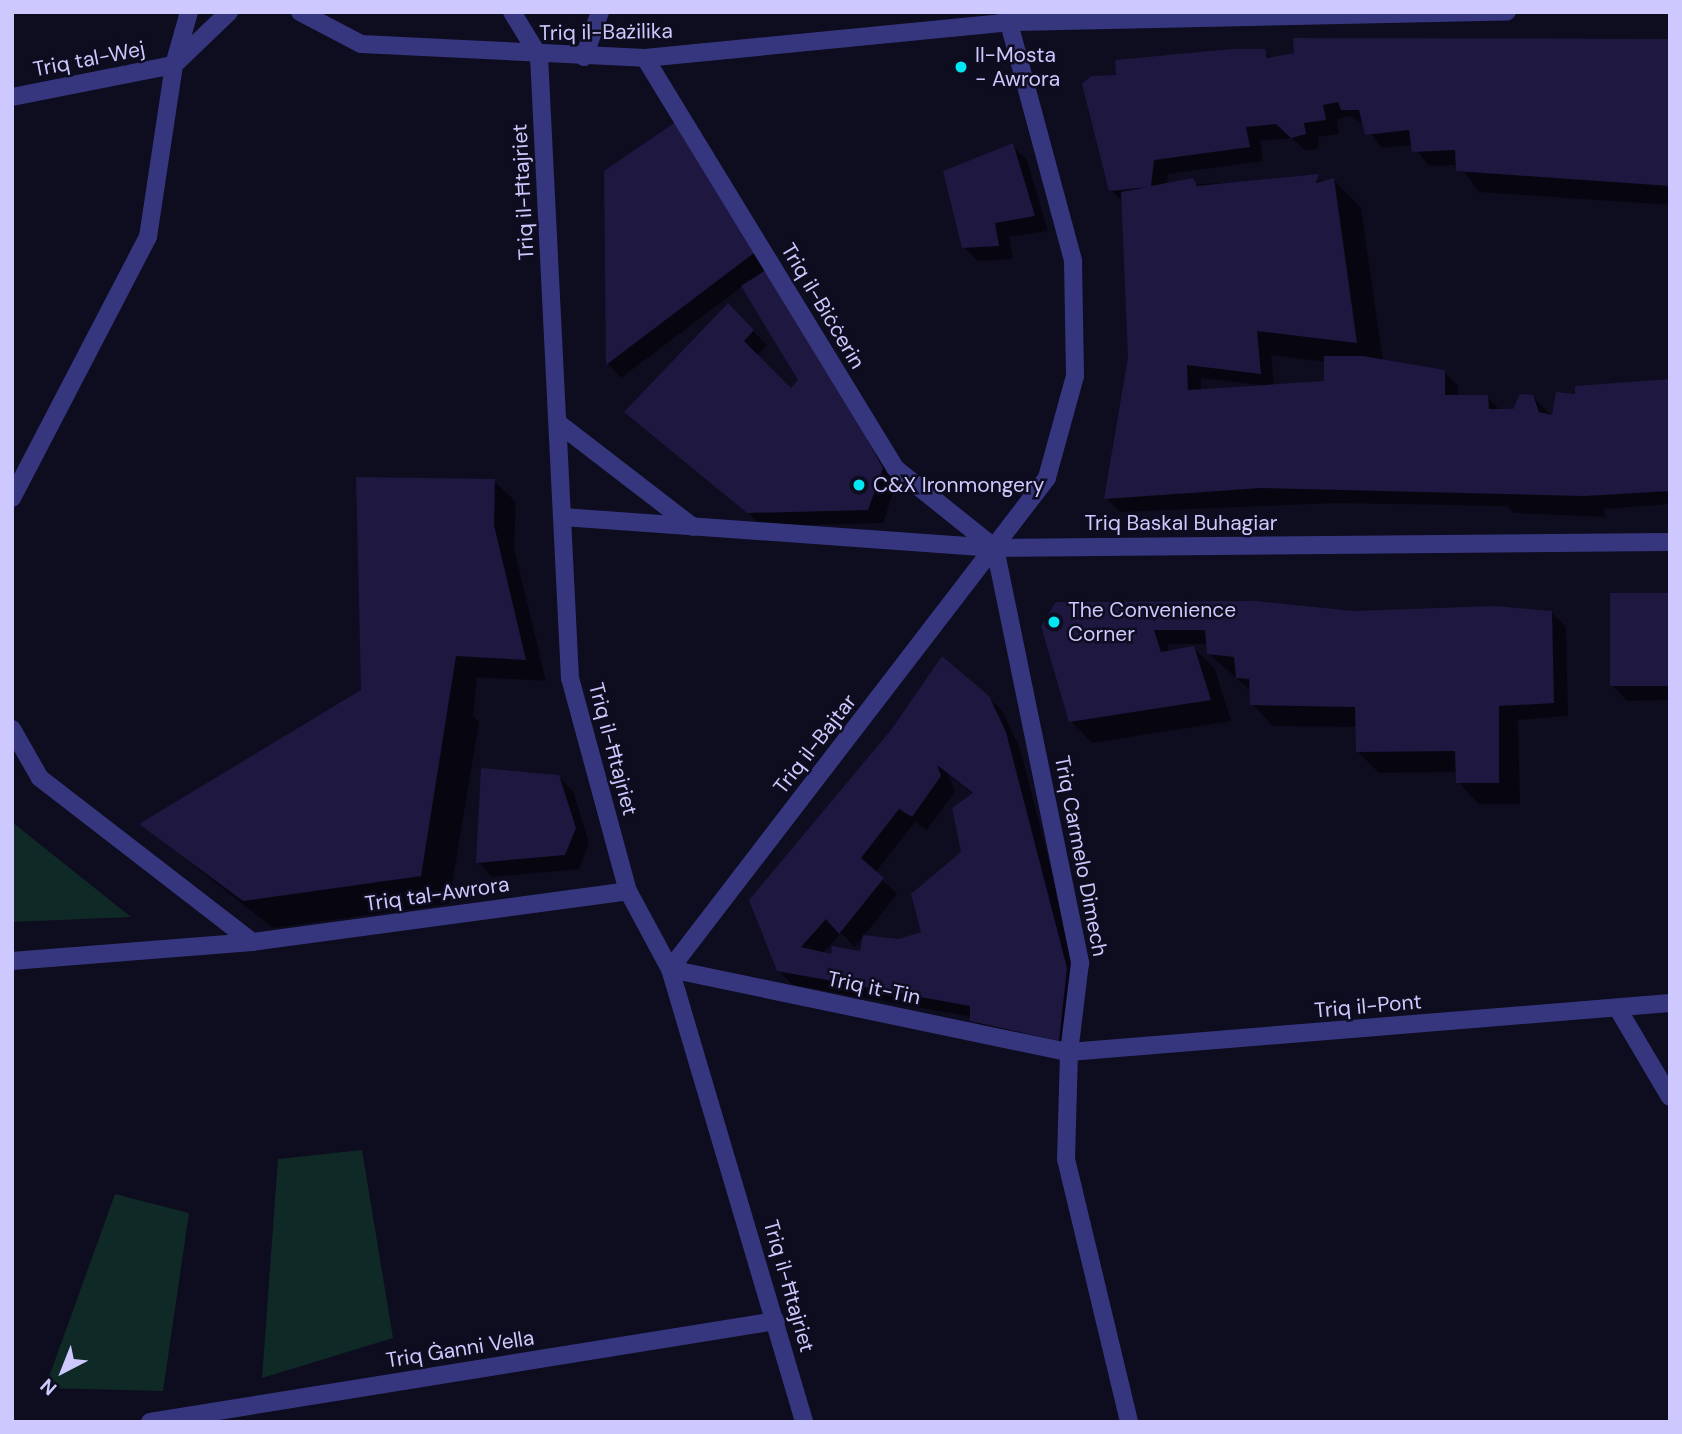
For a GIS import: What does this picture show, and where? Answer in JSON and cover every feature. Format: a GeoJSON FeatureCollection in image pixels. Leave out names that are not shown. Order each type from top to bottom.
{"type":"FeatureCollection","features":[{"type":"Feature","properties":{"kind":"street"},"geometry":{"type":"LineString","coordinates":[[12,498],[148,237],[174,65],[189,12]]}},
{"type":"Feature","properties":{"kind":"street"},"geometry":{"type":"LineString","coordinates":[[174,65],[229,12]]}},
{"type":"Feature","properties":{"kind":"street","name":"Triq il-Bażilika"},"geometry":{"type":"LineString","coordinates":[[300,12],[361,44],[539,57],[645,58],[1009,17],[1507,12]]}},
{"type":"Feature","properties":{"kind":"street"},"geometry":{"type":"LineString","coordinates":[[512,12],[539,57]]}},
{"type":"Feature","properties":{"kind":"street"},"geometry":{"type":"LineString","coordinates":[[584,57],[600,12]]}},
{"type":"Feature","properties":{"kind":"street","name":"Triq il-Bajtar"},"geometry":{"type":"LineString","coordinates":[[670,969],[1047,478],[1075,376],[1073,261],[1009,17]]}},
{"type":"Feature","properties":{"kind":"street","name":"Triq il-Ħtajriet"},"geometry":{"type":"LineString","coordinates":[[539,57],[570,678],[628,891],[670,969],[804,1422]]}},
{"type":"Feature","properties":{"kind":"street","name":"Triq il-Biċċerin"},"geometry":{"type":"LineString","coordinates":[[645,58],[895,468],[995,548]]}},
{"type":"Feature","properties":{"kind":"street","name":"Triq tal-Wej"},"geometry":{"type":"LineString","coordinates":[[12,97],[174,65]]}},
{"type":"Feature","properties":{"kind":"street"},"geometry":{"type":"LineString","coordinates":[[558,423],[693,527]]}},
{"type":"Feature","properties":{"kind":"street","name":"Triq Baskal Buhagiar"},"geometry":{"type":"LineString","coordinates":[[563,517],[995,548],[1670,542]]}},
{"type":"Feature","properties":{"kind":"street","name":"Triq Carmelo Dimech"},"geometry":{"type":"LineString","coordinates":[[995,548],[1080,963],[1069,1052],[1066,1159],[1129,1422]]}},
{"type":"Feature","properties":{"kind":"street"},"geometry":{"type":"LineString","coordinates":[[12,729],[40,778],[252,942]]}},
{"type":"Feature","properties":{"kind":"street","name":"Triq tal-Awrora"},"geometry":{"type":"LineString","coordinates":[[12,961],[252,942],[628,891]]}},
{"type":"Feature","properties":{"kind":"street","name":"Triq it-Tin"},"geometry":{"type":"LineString","coordinates":[[670,969],[1069,1052]]}},
{"type":"Feature","properties":{"kind":"street","name":"Triq il-Pont"},"geometry":{"type":"LineString","coordinates":[[1069,1052],[1670,1003]]}},
{"type":"Feature","properties":{"kind":"street"},"geometry":{"type":"LineString","coordinates":[[1618,1009],[1670,1097]]}},
{"type":"Feature","properties":{"kind":"street","name":"Triq Ġanni Vella"},"geometry":{"type":"LineString","coordinates":[[150,1422],[776,1321]]}},
{"type":"Feature","properties":{"kind":"green space"},"geometry":{"type":"Polygon","coordinates":[[[12,822],[131,917],[12,922],[12,822]]]}},
{"type":"Feature","properties":{"kind":"green space"},"geometry":{"type":"Polygon","coordinates":[[[362,1150],[393,1338],[262,1378],[278,1159],[362,1150]]]}},
{"type":"Feature","properties":{"kind":"green space"},"geometry":{"type":"Polygon","coordinates":[[[115,1194],[189,1213],[163,1391],[45,1388],[115,1194]]]}},
{"type":"Feature","properties":{"kind":"building"},"geometry":{"type":"Polygon","coordinates":[[[1293,38],[1670,39],[1670,186],[1456,171],[1455,150],[1412,152],[1409,130],[1365,135],[1359,110],[1341,110],[1338,102],[1323,105],[1326,120],[1304,123],[1306,134],[1291,138],[1276,124],[1246,127],[1250,147],[1154,160],[1151,186],[1193,178],[1197,186],[1319,174],[1316,183],[1334,178],[1357,343],[1257,331],[1261,374],[1187,365],[1188,390],[1324,381],[1324,356],[1363,356],[1445,370],[1445,395],[1488,395],[1489,409],[1513,409],[1520,394],[1533,395],[1539,412],[1552,415],[1556,392],[1575,394],[1575,386],[1670,379],[1670,491],[1584,496],[1261,488],[1104,499],[1128,357],[1121,192],[1148,187],[1109,191],[1082,84],[1091,76],[1116,75],[1115,60],[1231,49],[1265,49],[1267,58],[1294,53],[1293,38]]]}},
{"type":"Feature","properties":{"kind":"building"},"geometry":{"type":"Polygon","coordinates":[[[677,121],[754,253],[606,365],[604,171],[677,121]]]}},
{"type":"Feature","properties":{"kind":"building"},"geometry":{"type":"Polygon","coordinates":[[[1013,143],[1035,216],[995,223],[999,246],[962,248],[943,171],[1013,143]]]}},
{"type":"Feature","properties":{"kind":"building"},"geometry":{"type":"Polygon","coordinates":[[[772,266],[883,468],[868,510],[747,513],[624,412],[728,303],[754,330],[744,341],[791,388],[798,380],[741,286],[772,266]]]}},
{"type":"Feature","properties":{"kind":"building"},"geometry":{"type":"Polygon","coordinates":[[[356,477],[495,479],[494,525],[526,660],[456,656],[421,876],[243,901],[139,824],[361,690],[356,477]]]}},
{"type":"Feature","properties":{"kind":"building"},"geometry":{"type":"Polygon","coordinates":[[[1610,593],[1670,593],[1670,686],[1610,686],[1610,593]]]}},
{"type":"Feature","properties":{"kind":"building"},"geometry":{"type":"Polygon","coordinates":[[[1256,601],[1354,611],[1495,606],[1552,611],[1554,703],[1499,706],[1499,783],[1456,783],[1455,751],[1356,752],[1355,707],[1250,705],[1249,679],[1236,678],[1234,657],[1207,654],[1205,630],[1154,630],[1161,652],[1194,646],[1211,700],[1069,722],[1041,626],[1056,602],[1256,601]]]}},
{"type":"Feature","properties":{"kind":"building"},"geometry":{"type":"Polygon","coordinates":[[[942,656],[989,696],[1006,732],[1067,968],[1059,1041],[970,1021],[970,1006],[777,971],[749,900],[891,730],[942,656]],[[937,765],[941,776],[912,817],[899,809],[861,858],[884,878],[839,934],[826,919],[801,947],[831,954],[832,946],[860,951],[863,935],[899,939],[921,932],[911,894],[961,852],[952,808],[973,793],[937,765]]]}},
{"type":"Feature","properties":{"kind":"building"},"geometry":{"type":"Polygon","coordinates":[[[481,768],[559,775],[576,828],[565,855],[476,863],[481,768]]]}},
{"type":"Feature","properties":{"kind":"place","name":"Il-Mosta - Awrora"},"geometry":{"type":"Point","coordinates":[961,67]}},
{"type":"Feature","properties":{"kind":"place","name":"C&X Ironmongery"},"geometry":{"type":"Point","coordinates":[859,485]}},
{"type":"Feature","properties":{"kind":"place","name":"The Convenience Corner"},"geometry":{"type":"Point","coordinates":[1054,622]}}]}
